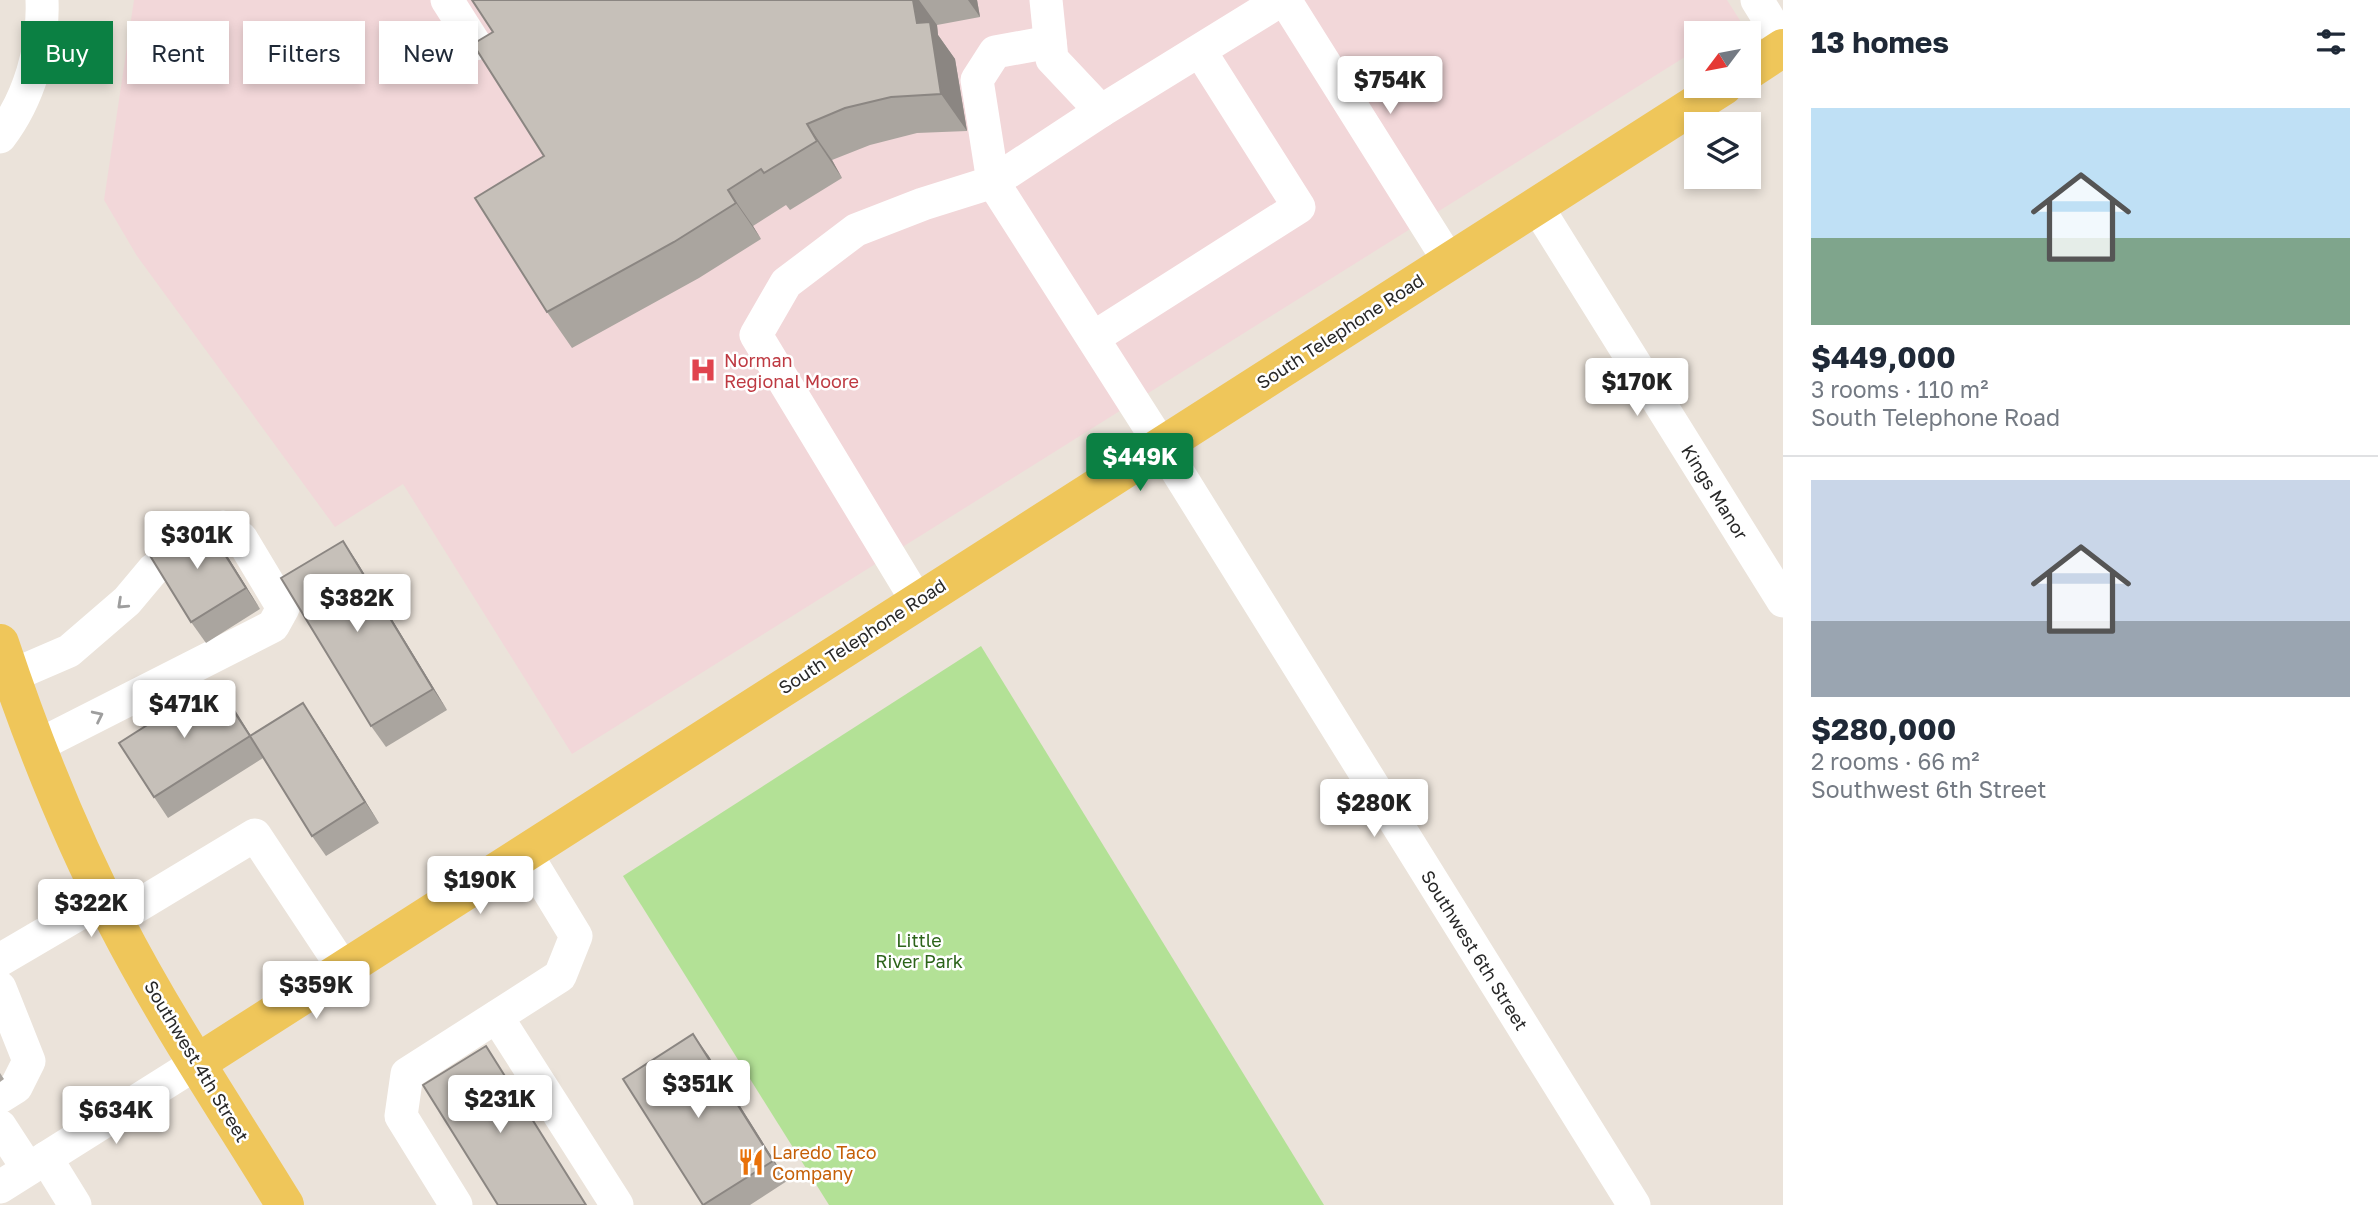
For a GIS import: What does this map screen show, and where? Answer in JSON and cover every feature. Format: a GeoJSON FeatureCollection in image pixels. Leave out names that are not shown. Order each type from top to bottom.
{"type":"FeatureCollection","features":[{"type":"Feature","properties":{"kind":"main road"},"geometry":{"type":"LineString","coordinates":[[1761,62],[1783,48]]}},
{"type":"Feature","properties":{"kind":"main road","name":"South Telephone Road"},"geometry":{"type":"LineString","coordinates":[[197,1063],[1705,98]]}},
{"type":"Feature","properties":{"kind":"main road","name":"Southwest 4th Street"},"geometry":{"type":"LineString","coordinates":[[5,659],[49,782],[109,910],[197,1063],[285,1205]]}},
{"type":"Feature","properties":{"kind":"street"},"geometry":{"type":"LineString","coordinates":[[0,137],[12,121],[36,62],[43,0]]}},
{"type":"Feature","properties":{"kind":"street"},"geometry":{"type":"LineString","coordinates":[[447,0],[460,21]]}},
{"type":"Feature","properties":{"kind":"street"},"geometry":{"type":"LineString","coordinates":[[1046,0],[1052,59],[1101,111]]}},
{"type":"Feature","properties":{"kind":"street"},"geometry":{"type":"LineString","coordinates":[[917,601],[757,335],[786,283],[856,230],[923,204],[993,182],[1101,111],[1283,0],[1449,261]]}},
{"type":"Feature","properties":{"kind":"street"},"geometry":{"type":"LineString","coordinates":[[1757,0],[1783,42]]}},
{"type":"Feature","properties":{"kind":"street"},"geometry":{"type":"LineString","coordinates":[[993,182],[977,80],[995,52],[1050,42]]}},
{"type":"Feature","properties":{"kind":"street"},"geometry":{"type":"LineString","coordinates":[[1093,338],[1299,207],[1200,51]]}},
{"type":"Feature","properties":{"kind":"street","name":"Southwest 6th Street"},"geometry":{"type":"LineString","coordinates":[[993,182],[1161,445],[1634,1205]]}},
{"type":"Feature","properties":{"kind":"street","name":"Kings Manor"},"geometry":{"type":"LineString","coordinates":[[1536,205],[1783,601]]}},
{"type":"Feature","properties":{"kind":"street"},"geometry":{"type":"LineString","coordinates":[[5,659],[69,651],[127,601],[153,570],[199,538],[223,527],[240,538],[283,608],[273,626],[37,746]]}},
{"type":"Feature","properties":{"kind":"street"},"geometry":{"type":"LineString","coordinates":[[0,960],[109,910],[255,835],[343,968]]}},
{"type":"Feature","properties":{"kind":"street"},"geometry":{"type":"LineString","coordinates":[[456,1205],[401,1116],[407,1074],[560,976],[576,936],[525,852]]}},
{"type":"Feature","properties":{"kind":"street"},"geometry":{"type":"LineString","coordinates":[[0,988],[29,1061],[16,1087],[0,1097]]}},
{"type":"Feature","properties":{"kind":"street"},"geometry":{"type":"LineString","coordinates":[[497,1017],[617,1205]]}},
{"type":"Feature","properties":{"kind":"street","name":"South Telephone Road"},"geometry":{"type":"LineString","coordinates":[[0,1186],[197,1063]]}},
{"type":"Feature","properties":{"kind":"street"},"geometry":{"type":"LineString","coordinates":[[0,1126],[75,1205]]}},
{"type":"Feature","properties":{"kind":"shaded area","name":"Norman Regional Moore"},"geometry":{"type":"Polygon","coordinates":[[[134,0],[1727,0],[1740,21],[1684,21],[1684,58],[572,754],[403,484],[335,527],[137,256],[104,200],[127,47],[127,84],[229,84],[229,21],[131,21],[134,0]]]}},
{"type":"Feature","properties":{"kind":"green space","name":"Little River Park"},"geometry":{"type":"Polygon","coordinates":[[[981,646],[1324,1205],[829,1205],[623,876],[981,646]]]}},
{"type":"Feature","properties":{"kind":"building"},"geometry":{"type":"Polygon","coordinates":[[[472,0],[913,0],[917,23],[930,22],[941,94],[891,97],[845,108],[807,124],[817,141],[764,173],[761,169],[728,190],[736,203],[674,242],[547,312],[475,198],[544,156],[478,52],[478,41],[493,32],[472,0]]]}},
{"type":"Feature","properties":{"kind":"building"},"geometry":{"type":"Polygon","coordinates":[[[203,520],[246,588],[191,622],[149,554],[203,520]]]}},
{"type":"Feature","properties":{"kind":"building"},"geometry":{"type":"Polygon","coordinates":[[[343,541],[433,689],[371,726],[281,578],[343,541]]]}},
{"type":"Feature","properties":{"kind":"building"},"geometry":{"type":"Polygon","coordinates":[[[215,682],[250,736],[154,797],[119,743],[215,682]]]}},
{"type":"Feature","properties":{"kind":"building"},"geometry":{"type":"Polygon","coordinates":[[[303,703],[365,802],[312,836],[250,736],[303,703]]]}},
{"type":"Feature","properties":{"kind":"building"},"geometry":{"type":"Polygon","coordinates":[[[693,1034],[773,1161],[703,1205],[623,1079],[693,1034]]]}},
{"type":"Feature","properties":{"kind":"building"},"geometry":{"type":"Polygon","coordinates":[[[486,1046],[586,1205],[498,1205],[423,1085],[486,1046]]]}},
{"type":"Feature","properties":{"kind":"place","name":"Norman Regional Moore"},"geometry":{"type":"Point","coordinates":[703,370]}},
{"type":"Feature","properties":{"kind":"place","name":"Laredo Taco Company"},"geometry":{"type":"Point","coordinates":[751,1162]}}]}
